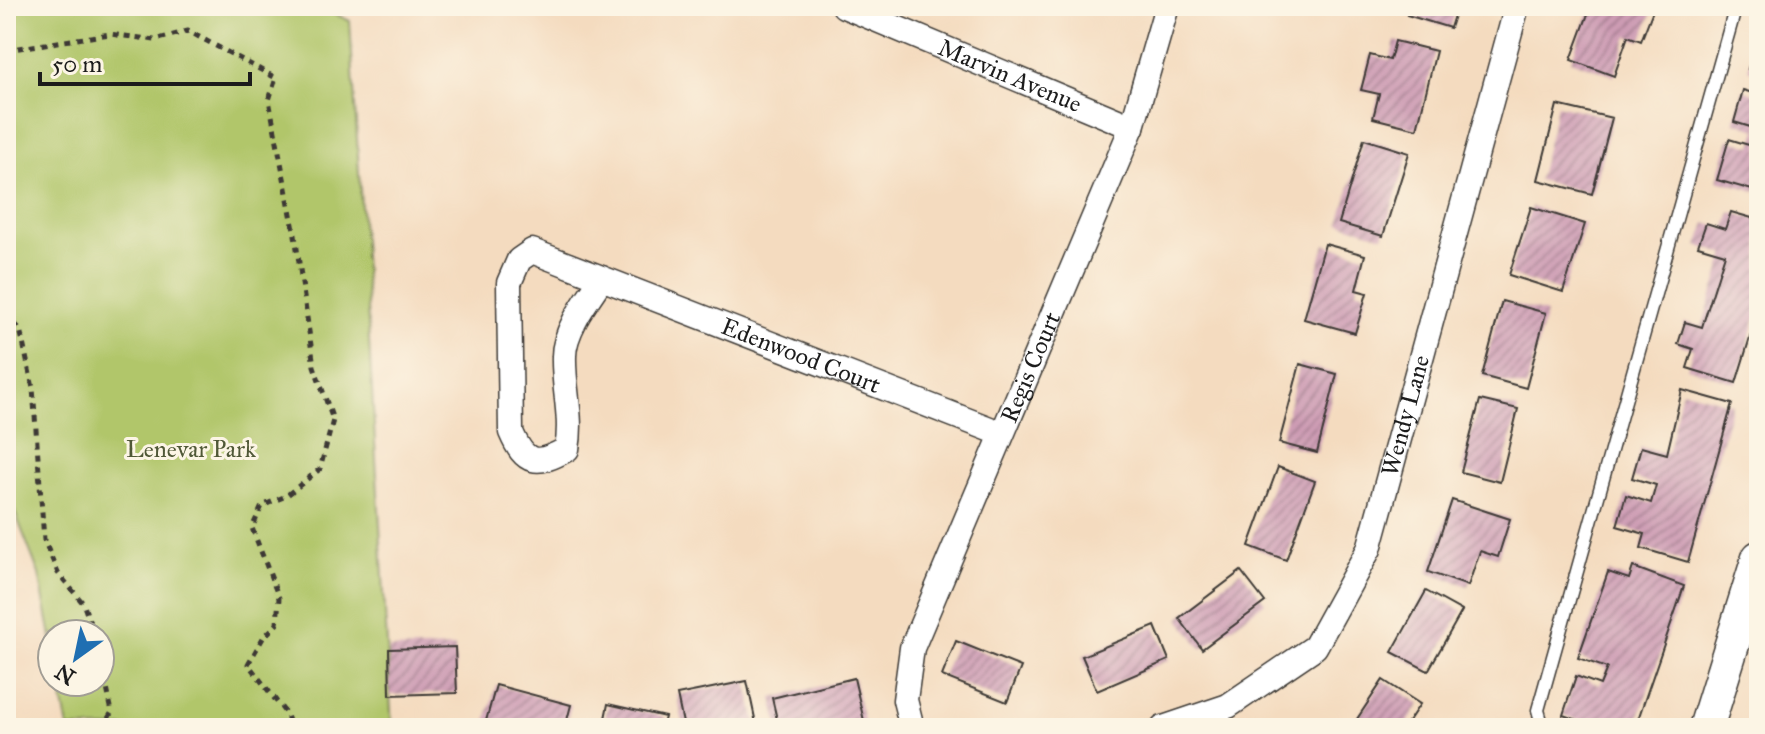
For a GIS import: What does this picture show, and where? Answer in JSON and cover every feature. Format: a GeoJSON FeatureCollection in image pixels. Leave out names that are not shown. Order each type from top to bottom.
{"type":"FeatureCollection","features":[{"type":"Feature","properties":{"kind":"street","name":"Marvin Avenue"},"geometry":{"type":"LineString","coordinates":[[844,6],[1132,127]]}},
{"type":"Feature","properties":{"kind":"street","name":"Regis Court"},"geometry":{"type":"LineString","coordinates":[[912,728],[905,700],[912,648],[1000,433],[1132,127],[1167,6]]}},
{"type":"Feature","properties":{"kind":"street","name":"Wendy Lane"},"geometry":{"type":"LineString","coordinates":[[1163,728],[1228,706],[1315,647],[1369,549],[1517,6]]}},
{"type":"Feature","properties":{"kind":"street","name":"Edenwood Court"},"geometry":{"type":"LineString","coordinates":[[602,278],[580,312],[563,353],[571,427],[567,449],[545,462],[534,461],[519,450],[511,432],[509,283],[519,260],[532,251],[602,278],[1000,433]]}},
{"type":"Feature","properties":{"kind":"street"},"geometry":{"type":"LineString","coordinates":[[1706,728],[1759,558]]}},
{"type":"Feature","properties":{"kind":"lane"},"geometry":{"type":"LineString","coordinates":[[1543,728],[1538,710],[1736,6]]}},
{"type":"Feature","properties":{"kind":"path"},"geometry":{"type":"LineString","coordinates":[[6,50],[110,34],[155,40],[188,31],[276,78],[269,100],[295,235],[314,366],[333,420],[320,469],[286,496],[262,506],[252,528],[279,598],[277,624],[263,638],[248,664],[287,715],[291,728]]}},
{"type":"Feature","properties":{"kind":"path"},"geometry":{"type":"LineString","coordinates":[[6,315],[20,329],[33,388],[44,540],[58,573],[83,603],[88,618]]}},
{"type":"Feature","properties":{"kind":"path"},"geometry":{"type":"LineString","coordinates":[[102,728],[112,712],[109,698]]}},
{"type":"Feature","properties":{"kind":"green space","name":"Lenevar Park"},"geometry":{"type":"Polygon","coordinates":[[[6,6],[318,6],[350,21],[392,728],[68,728],[62,698],[116,698],[116,618],[47,618],[39,574],[6,489],[6,6]]]}},
{"type":"Feature","properties":{"kind":"building"},"geometry":{"type":"Polygon","coordinates":[[[1410,6],[1457,6],[1450,28],[1407,15],[1410,6]]]}},
{"type":"Feature","properties":{"kind":"building"},"geometry":{"type":"Polygon","coordinates":[[[1591,6],[1643,6],[1653,10],[1641,41],[1628,36],[1614,76],[1571,60],[1591,6]]]}},
{"type":"Feature","properties":{"kind":"building"},"geometry":{"type":"Polygon","coordinates":[[[1395,41],[1436,51],[1417,129],[1373,118],[1379,94],[1361,90],[1370,55],[1390,60],[1395,41]]]}},
{"type":"Feature","properties":{"kind":"building"},"geometry":{"type":"Polygon","coordinates":[[[1754,47],[1759,48],[1759,73],[1748,69],[1754,47]]]}},
{"type":"Feature","properties":{"kind":"building"},"geometry":{"type":"Polygon","coordinates":[[[1743,90],[1759,95],[1759,192],[1717,180],[1729,139],[1752,146],[1757,129],[1734,122],[1743,90]]]}},
{"type":"Feature","properties":{"kind":"building"},"geometry":{"type":"Polygon","coordinates":[[[1557,105],[1612,118],[1592,194],[1538,180],[1557,105]]]}},
{"type":"Feature","properties":{"kind":"building"},"geometry":{"type":"Polygon","coordinates":[[[1364,139],[1409,153],[1383,236],[1339,223],[1364,139]]]}},
{"type":"Feature","properties":{"kind":"building"},"geometry":{"type":"Polygon","coordinates":[[[1531,207],[1585,224],[1563,292],[1509,275],[1531,207]]]}},
{"type":"Feature","properties":{"kind":"building"},"geometry":{"type":"Polygon","coordinates":[[[1731,212],[1759,220],[1759,308],[1736,383],[1687,368],[1693,349],[1678,344],[1685,322],[1702,327],[1725,254],[1698,246],[1706,223],[1725,229],[1731,212]]]}},
{"type":"Feature","properties":{"kind":"building"},"geometry":{"type":"Polygon","coordinates":[[[1325,244],[1365,255],[1356,290],[1367,293],[1355,333],[1304,319],[1325,244]]]}},
{"type":"Feature","properties":{"kind":"building"},"geometry":{"type":"Polygon","coordinates":[[[1502,301],[1546,313],[1526,388],[1482,376],[1502,301]]]}},
{"type":"Feature","properties":{"kind":"building"},"geometry":{"type":"Polygon","coordinates":[[[1300,364],[1337,374],[1317,453],[1279,443],[1300,364]]]}},
{"type":"Feature","properties":{"kind":"building"},"geometry":{"type":"Polygon","coordinates":[[[1682,390],[1732,404],[1688,562],[1641,548],[1645,534],[1617,526],[1626,495],[1651,503],[1656,485],[1632,478],[1641,447],[1667,454],[1682,390]]]}},
{"type":"Feature","properties":{"kind":"building"},"geometry":{"type":"Polygon","coordinates":[[[1480,400],[1518,409],[1500,482],[1461,472],[1480,400]]]}},
{"type":"Feature","properties":{"kind":"building"},"geometry":{"type":"Polygon","coordinates":[[[1278,467],[1315,481],[1286,560],[1249,546],[1278,467]]]}},
{"type":"Feature","properties":{"kind":"building"},"geometry":{"type":"Polygon","coordinates":[[[1452,500],[1510,519],[1498,557],[1480,551],[1468,586],[1428,572],[1452,500]]]}},
{"type":"Feature","properties":{"kind":"building"},"geometry":{"type":"Polygon","coordinates":[[[1633,567],[1684,586],[1635,728],[1601,728],[1563,715],[1576,676],[1600,685],[1607,668],[1578,658],[1608,572],[1629,579],[1633,567]]]}},
{"type":"Feature","properties":{"kind":"building"},"geometry":{"type":"Polygon","coordinates":[[[1241,571],[1265,602],[1202,649],[1179,618],[1241,571]]]}},
{"type":"Feature","properties":{"kind":"building"},"geometry":{"type":"Polygon","coordinates":[[[1426,591],[1462,611],[1428,671],[1392,652],[1426,591]]]}},
{"type":"Feature","properties":{"kind":"building"},"geometry":{"type":"Polygon","coordinates":[[[1155,626],[1169,660],[1097,691],[1082,656],[1155,626]]]}},
{"type":"Feature","properties":{"kind":"building"},"geometry":{"type":"Polygon","coordinates":[[[956,641],[1021,667],[1007,702],[942,676],[956,641]]]}},
{"type":"Feature","properties":{"kind":"building"},"geometry":{"type":"Polygon","coordinates":[[[455,647],[457,693],[390,695],[389,649],[455,647]]]}},
{"type":"Feature","properties":{"kind":"building"},"geometry":{"type":"Polygon","coordinates":[[[854,678],[865,725],[779,728],[772,698],[854,678]]]}},
{"type":"Feature","properties":{"kind":"building"},"geometry":{"type":"Polygon","coordinates":[[[1383,680],[1420,704],[1404,728],[1351,728],[1383,680]]]}},
{"type":"Feature","properties":{"kind":"building"},"geometry":{"type":"Polygon","coordinates":[[[747,681],[757,728],[684,728],[677,695],[747,681]]]}},
{"type":"Feature","properties":{"kind":"building"},"geometry":{"type":"Polygon","coordinates":[[[496,685],[571,705],[565,728],[484,728],[496,685]]]}},
{"type":"Feature","properties":{"kind":"building"},"geometry":{"type":"Polygon","coordinates":[[[608,704],[665,717],[662,728],[603,728],[608,704]]]}}]}
